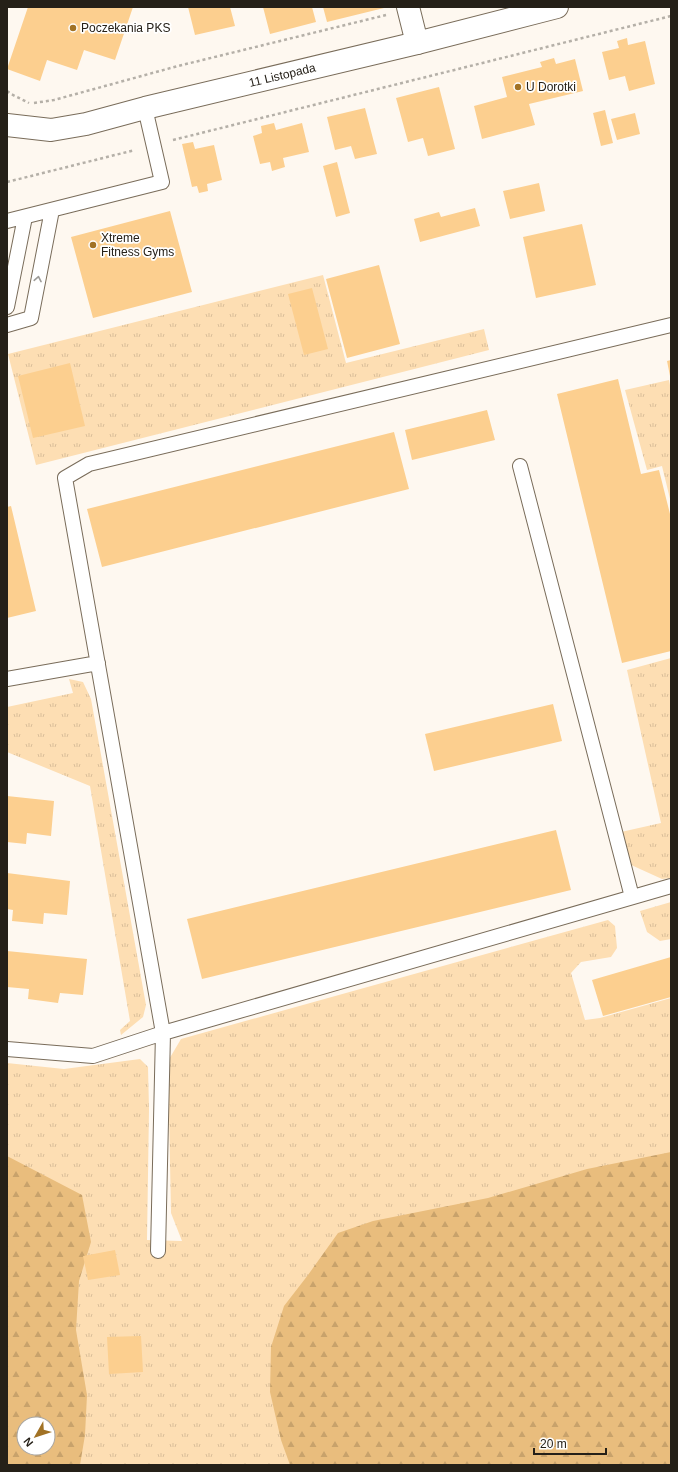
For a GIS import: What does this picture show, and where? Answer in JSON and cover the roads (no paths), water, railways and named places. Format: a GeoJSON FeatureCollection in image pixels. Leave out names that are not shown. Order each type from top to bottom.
{"type":"FeatureCollection","features":[{"type":"Feature","properties":{"kind":"street","name":"11 Listopada"},"geometry":{"type":"LineString","coordinates":[[7,125],[51,130],[86,124],[145,108],[417,43],[557,7]]}},
{"type":"Feature","properties":{"kind":"street"},"geometry":{"type":"LineString","coordinates":[[400,10],[417,43]]}},
{"type":"Feature","properties":{"kind":"lane"},"geometry":{"type":"LineString","coordinates":[[7,221],[162,182],[145,108]]}},
{"type":"Feature","properties":{"kind":"lane"},"geometry":{"type":"LineString","coordinates":[[7,325],[31,318],[52,210]]}},
{"type":"Feature","properties":{"kind":"lane"},"geometry":{"type":"LineString","coordinates":[[7,307],[25,217]]}},
{"type":"Feature","properties":{"kind":"lane"},"geometry":{"type":"LineString","coordinates":[[158,1250],[163,1033],[65,478],[89,464],[671,324]]}},
{"type":"Feature","properties":{"kind":"lane"},"geometry":{"type":"LineString","coordinates":[[520,466],[632,897]]}},
{"type":"Feature","properties":{"kind":"lane"},"geometry":{"type":"LineString","coordinates":[[7,679],[98,663]]}},
{"type":"Feature","properties":{"kind":"lane"},"geometry":{"type":"LineString","coordinates":[[7,1049],[93,1056],[163,1033],[671,886]]}},
{"type":"Feature","properties":{"kind":"place","name":"Poczekania PKS"},"geometry":{"type":"Point","coordinates":[73,28]}},
{"type":"Feature","properties":{"kind":"place","name":"U Dorotki"},"geometry":{"type":"Point","coordinates":[518,87]}},
{"type":"Feature","properties":{"kind":"place","name":"Xtreme Fitness Gyms"},"geometry":{"type":"Point","coordinates":[93,245]}}]}
